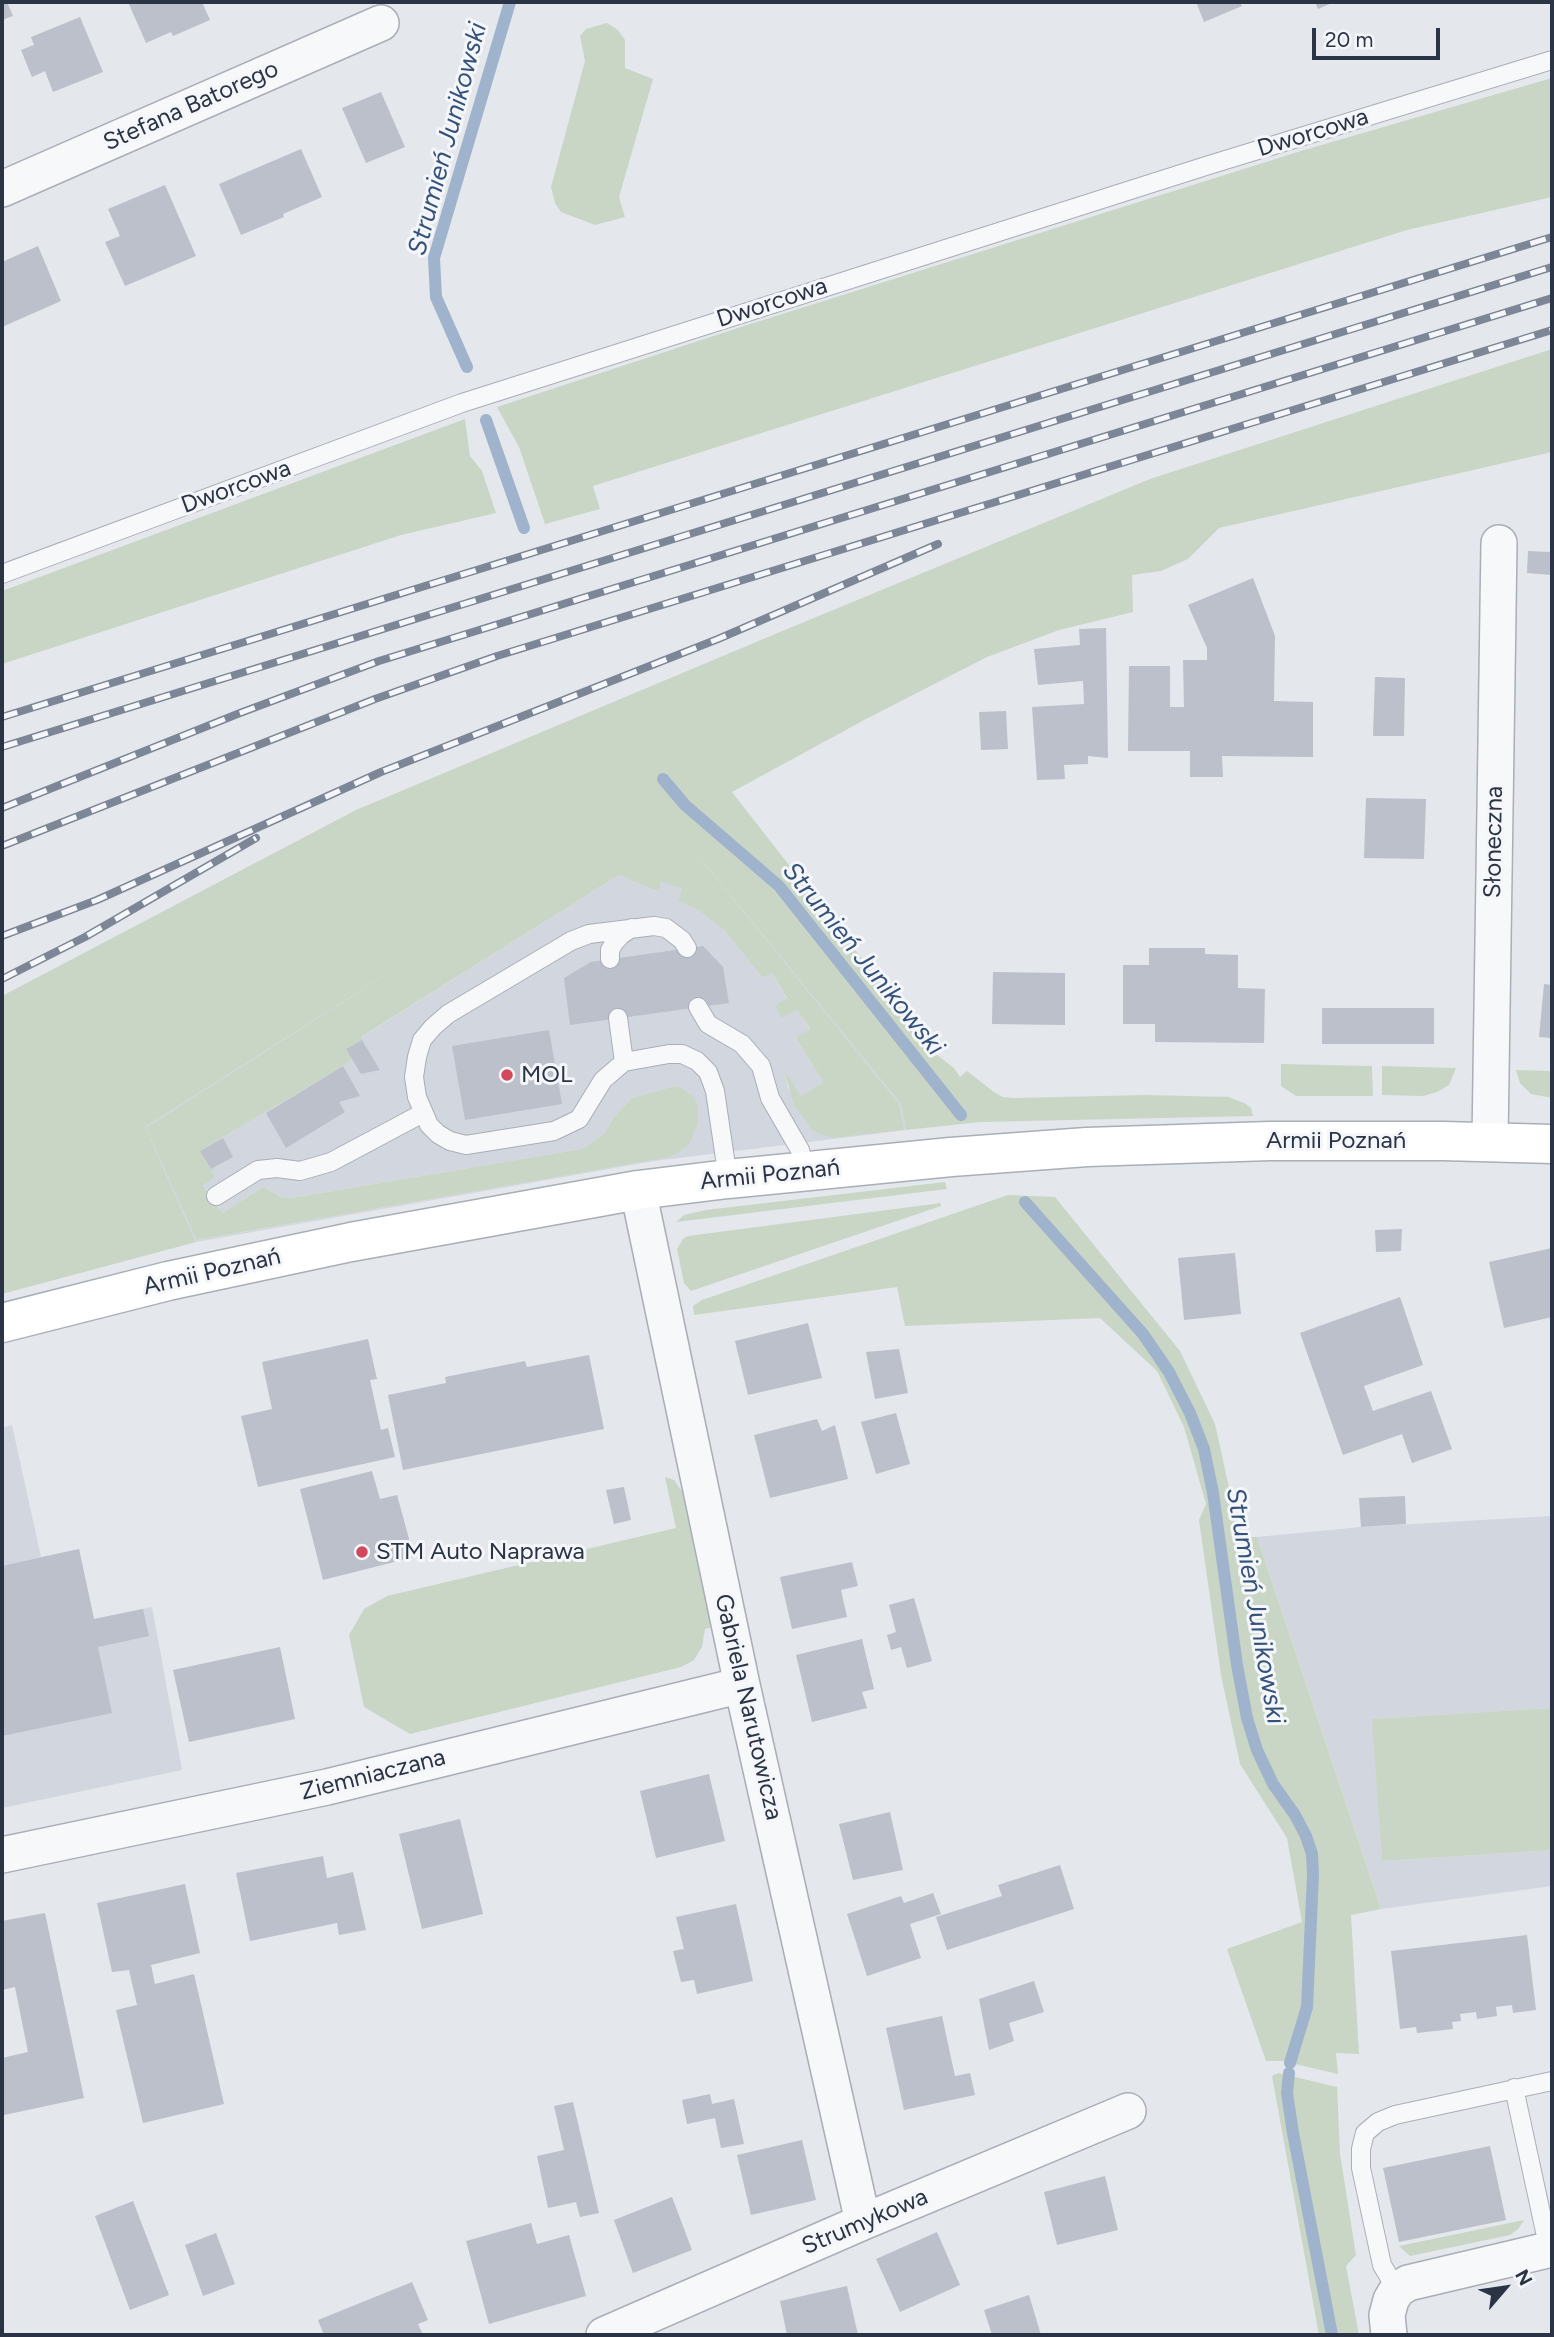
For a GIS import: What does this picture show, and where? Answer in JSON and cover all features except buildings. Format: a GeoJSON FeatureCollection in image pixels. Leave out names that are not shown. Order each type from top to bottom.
{"type":"FeatureCollection","features":[{"type":"Feature","properties":{"kind":"main road","name":"Armii Poznań"},"geometry":{"type":"LineString","coordinates":[[2,1323],[168,1281],[326,1247],[638,1190],[727,1179],[1087,1147],[1270,1141],[1490,1141],[1552,1144]]}},
{"type":"Feature","properties":{"kind":"street","name":"Stefana Batorego"},"geometry":{"type":"LineString","coordinates":[[2,189],[381,23]]}},
{"type":"Feature","properties":{"kind":"street","name":"Słoneczna"},"geometry":{"type":"LineString","coordinates":[[1490,1141],[1499,543]]}},
{"type":"Feature","properties":{"kind":"street","name":"Gabriela Narutowicza"},"geometry":{"type":"LineString","coordinates":[[638,1190],[742,1685],[863,2222]]}},
{"type":"Feature","properties":{"kind":"street","name":"Ziemniaczana"},"geometry":{"type":"LineString","coordinates":[[2,1855],[327,1787],[742,1685]]}},
{"type":"Feature","properties":{"kind":"street","name":"Strumykowa"},"geometry":{"type":"LineString","coordinates":[[604,2335],[1128,2111]]}},
{"type":"Feature","properties":{"kind":"street"},"geometry":{"type":"LineString","coordinates":[[1389,2335],[1387,2315],[1397,2290],[1420,2278],[1551,2250]]}},
{"type":"Feature","properties":{"kind":"lane","name":"Dworcowa"},"geometry":{"type":"LineString","coordinates":[[2,574],[462,402],[1209,164],[1552,61]]}},
{"type":"Feature","properties":{"kind":"lane"},"geometry":{"type":"LineString","coordinates":[[687,948],[682,940],[666,928],[654,926],[589,934],[571,941],[447,1014],[422,1040],[414,1077],[417,1097],[423,1113],[438,1134],[450,1141],[466,1144],[554,1131],[579,1119],[603,1080],[624,1062],[682,1054],[697,1061],[708,1072],[715,1091],[727,1179]]}},
{"type":"Feature","properties":{"kind":"lane"},"geometry":{"type":"LineString","coordinates":[[610,959],[610,950],[614,943],[632,928]]}},
{"type":"Feature","properties":{"kind":"lane"},"geometry":{"type":"LineString","coordinates":[[698,1007],[708,1024],[742,1044],[761,1066],[770,1098],[800,1150],[806,1171]]}},
{"type":"Feature","properties":{"kind":"lane"},"geometry":{"type":"LineString","coordinates":[[618,1018],[624,1062]]}},
{"type":"Feature","properties":{"kind":"lane"},"geometry":{"type":"LineString","coordinates":[[216,1196],[258,1170],[277,1168],[300,1171],[331,1162],[423,1113]]}},
{"type":"Feature","properties":{"kind":"lane"},"geometry":{"type":"LineString","coordinates":[[1397,2290],[1382,2265],[1361,2168],[1361,2149],[1365,2133],[1378,2122],[1395,2115],[1552,2081]]}},
{"type":"Feature","properties":{"kind":"lane"},"geometry":{"type":"LineString","coordinates":[[1514,2088],[1551,2250]]}},
{"type":"Feature","properties":{"kind":"shaded area"},"geometry":{"type":"Polygon","coordinates":[[[656,804],[901,1104],[906,1130],[654,1161],[196,1242],[145,1127],[656,804]],[[655,805],[147,1128],[198,1240],[654,1160],[671,1087],[632,1098],[613,1118],[605,1133],[582,1149],[291,1198],[281,1197],[263,1187],[222,1213],[203,1184],[200,1151],[343,1066],[352,1059],[346,1049],[360,1038],[619,875],[657,892],[661,880],[682,889],[679,901],[698,910],[724,930],[763,978],[772,973],[787,999],[782,1017],[797,1008],[810,1030],[796,1038],[823,1082],[801,1096],[785,1072],[788,1088],[834,1138],[904,1130],[899,1104],[655,805]]]}},
{"type":"Feature","properties":{"kind":"shaded area"},"geometry":{"type":"Polygon","coordinates":[[[12,1425],[41,1557],[79,1549],[94,1619],[152,1607],[182,1770],[2,1808],[2,1428],[12,1425]]]}},
{"type":"Feature","properties":{"kind":"shaded area"},"geometry":{"type":"Polygon","coordinates":[[[1552,1516],[1552,1708],[1373,1719],[1382,1861],[1552,1850],[1552,1886],[1381,1909],[1257,1537],[1361,1527],[1552,1516]]]}},
{"type":"Feature","properties":{"kind":"green space"},"geometry":{"type":"Polygon","coordinates":[[[607,23],[618,30],[625,40],[625,68],[653,79],[619,197],[625,217],[595,225],[561,212],[555,203],[551,187],[585,61],[580,36],[586,29],[607,23]]]}},
{"type":"Feature","properties":{"kind":"green space"},"geometry":{"type":"Polygon","coordinates":[[[1552,78],[1552,197],[1407,230],[593,486],[600,509],[545,524],[519,447],[497,407],[744,326],[1301,151],[1552,78]]]}},
{"type":"Feature","properties":{"kind":"green space"},"geometry":{"type":"Polygon","coordinates":[[[1552,349],[1552,452],[1219,528],[1188,559],[1161,571],[1132,575],[1133,612],[1059,630],[987,657],[732,792],[937,1055],[954,1068],[960,1077],[967,1071],[994,1092],[1003,1097],[1014,1098],[1146,1095],[1229,1097],[1246,1104],[1251,1108],[1253,1116],[980,1122],[906,1130],[901,1104],[656,804],[899,1104],[904,1130],[834,1138],[812,1129],[794,1105],[784,1070],[801,1096],[823,1082],[796,1038],[810,1029],[797,1009],[782,1018],[775,1006],[787,998],[772,973],[763,978],[724,930],[698,910],[678,901],[682,889],[661,881],[658,892],[619,875],[361,1037],[362,1040],[346,1049],[352,1059],[343,1066],[200,1151],[215,1177],[203,1185],[222,1213],[263,1187],[281,1197],[291,1198],[582,1149],[605,1133],[613,1118],[632,1098],[671,1087],[680,1087],[694,1097],[698,1105],[698,1123],[689,1144],[682,1150],[672,1156],[654,1160],[197,1240],[146,1128],[436,943],[145,1127],[196,1242],[2,1294],[2,996],[356,810],[780,632],[1150,479],[1552,349]]]}},
{"type":"Feature","properties":{"kind":"green space"},"geometry":{"type":"Polygon","coordinates":[[[465,419],[470,456],[482,471],[496,513],[401,535],[2,664],[2,591],[465,419]]]}},
{"type":"Feature","properties":{"kind":"green space"},"geometry":{"type":"Polygon","coordinates":[[[1281,1064],[1372,1066],[1373,1096],[1296,1096],[1281,1086],[1281,1064]]]}},
{"type":"Feature","properties":{"kind":"green space"},"geometry":{"type":"Polygon","coordinates":[[[1382,1066],[1456,1068],[1449,1085],[1437,1092],[1423,1096],[1382,1095],[1382,1066]]]}},
{"type":"Feature","properties":{"kind":"green space"},"geometry":{"type":"Polygon","coordinates":[[[1516,1070],[1552,1071],[1552,1098],[1531,1094],[1520,1083],[1516,1070]]]}},
{"type":"Feature","properties":{"kind":"green space"},"geometry":{"type":"Polygon","coordinates":[[[945,1182],[947,1189],[676,1222],[684,1215],[706,1210],[945,1182]]]}},
{"type":"Feature","properties":{"kind":"green space"},"geometry":{"type":"Polygon","coordinates":[[[1008,1195],[1055,1197],[1180,1351],[1215,1424],[1240,1537],[1257,1537],[1381,1909],[1351,1915],[1359,2054],[1336,2053],[1338,2074],[1282,2061],[1266,2061],[1227,1949],[1302,1922],[1287,1838],[1240,1764],[1221,1675],[1199,1520],[1206,1504],[1184,1427],[1157,1371],[1100,1318],[905,1326],[897,1287],[694,1315],[693,1306],[702,1300],[1008,1195]]]}},
{"type":"Feature","properties":{"kind":"green space"},"geometry":{"type":"Polygon","coordinates":[[[941,1203],[941,1206],[691,1291],[684,1283],[677,1249],[688,1236],[941,1203]]]}},
{"type":"Feature","properties":{"kind":"green space"},"geometry":{"type":"Polygon","coordinates":[[[665,1477],[674,1480],[684,1494],[713,1627],[705,1629],[702,1647],[694,1660],[681,1667],[410,1734],[364,1707],[349,1635],[364,1609],[387,1596],[676,1528],[665,1477]]]}},
{"type":"Feature","properties":{"kind":"green space"},"geometry":{"type":"Polygon","coordinates":[[[1552,1708],[1552,1850],[1382,1861],[1372,1719],[1552,1708]]]}},
{"type":"Feature","properties":{"kind":"green space"},"geometry":{"type":"Polygon","coordinates":[[[1278,2073],[1337,2087],[1340,2154],[1356,2255],[1346,2266],[1359,2335],[1319,2335],[1272,2076],[1278,2073]]]}},
{"type":"Feature","properties":{"kind":"green space"},"geometry":{"type":"Polygon","coordinates":[[[1524,2220],[1510,2235],[1410,2256],[1399,2246],[1524,2220]]]}},
{"type":"Feature","properties":{"kind":"waterway","name":"Strumień Junikowski"},"geometry":{"type":"LineString","coordinates":[[467,367],[436,297],[434,258],[510,2]]}},
{"type":"Feature","properties":{"kind":"waterway","name":"Strumień Junikowski"},"geometry":{"type":"LineString","coordinates":[[486,420],[524,528]]}},
{"type":"Feature","properties":{"kind":"waterway","name":"Strumień Junikowski"},"geometry":{"type":"LineString","coordinates":[[663,779],[685,805],[779,886],[961,1115]]}},
{"type":"Feature","properties":{"kind":"waterway","name":"Strumień Junikowski"},"geometry":{"type":"LineString","coordinates":[[1025,1202],[1143,1334],[1169,1372],[1190,1413],[1204,1449],[1247,1718],[1257,1750],[1273,1784],[1295,1815],[1312,1854],[1307,2007],[1290,2063]]}},
{"type":"Feature","properties":{"kind":"waterway","name":"Strumień Junikowski"},"geometry":{"type":"LineString","coordinates":[[1289,2073],[1287,2093],[1293,2133],[1332,2335]]}},
{"type":"Feature","properties":{"kind":"railway"},"geometry":{"type":"LineString","coordinates":[[2,717],[1552,237]]}},
{"type":"Feature","properties":{"kind":"railway"},"geometry":{"type":"LineString","coordinates":[[2,747],[1552,267]]}},
{"type":"Feature","properties":{"kind":"railway"},"geometry":{"type":"LineString","coordinates":[[2,808],[379,661],[1552,298]]}},
{"type":"Feature","properties":{"kind":"railway"},"geometry":{"type":"LineString","coordinates":[[2,846],[375,699],[497,656],[1552,330]]}},
{"type":"Feature","properties":{"kind":"railway"},"geometry":{"type":"LineString","coordinates":[[2,936],[97,900],[381,772],[718,639],[938,544]]}},
{"type":"Feature","properties":{"kind":"railway"},"geometry":{"type":"LineString","coordinates":[[2,979],[85,937],[256,838]]}},
{"type":"Feature","properties":{"kind":"place","name":"MOL"},"geometry":{"type":"Point","coordinates":[507,1075]}},
{"type":"Feature","properties":{"kind":"place","name":"STM Auto Naprawa"},"geometry":{"type":"Point","coordinates":[362,1552]}}]}
